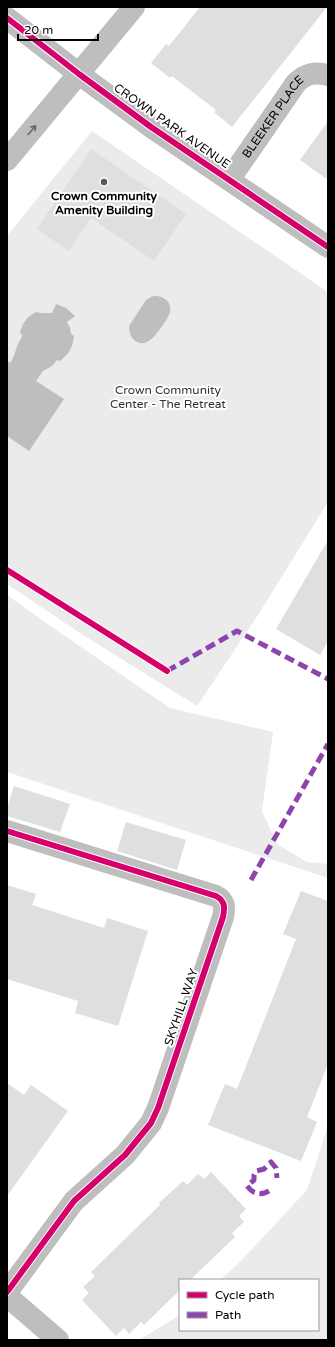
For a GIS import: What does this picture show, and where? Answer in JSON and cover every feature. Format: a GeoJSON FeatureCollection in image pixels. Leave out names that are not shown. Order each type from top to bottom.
{"type":"FeatureCollection","features":[{"type":"Feature","properties":{"kind":"street"},"geometry":{"type":"LineString","coordinates":[[7,160],[134,7]]}},
{"type":"Feature","properties":{"kind":"street","name":"CROWN PARK AVENUE"},"geometry":{"type":"LineString","coordinates":[[13,19],[79,74],[151,127],[328,247]]}},
{"type":"Feature","properties":{"kind":"street","name":"BLEEKER PLACE"},"geometry":{"type":"LineString","coordinates":[[229,180],[296,83],[303,76],[312,73],[328,75]]}},
{"type":"Feature","properties":{"kind":"street","name":"SKYHILL WAY"},"geometry":{"type":"LineString","coordinates":[[7,831],[216,896],[221,899],[224,904],[223,917],[158,1108],[151,1124],[125,1155],[74,1201],[7,1292]]}},
{"type":"Feature","properties":{"kind":"street"},"geometry":{"type":"LineString","coordinates":[[7,1296],[58,1340]]}},
{"type":"Feature","properties":{"kind":"green space","name":"Crown Community Center - The Retreat"},"geometry":{"type":"Polygon","coordinates":[[[92,131],[328,292],[328,502],[258,615],[197,706],[83,635],[7,584],[7,236],[92,131]]]}},
{"type":"Feature","properties":{"kind":"green space"},"geometry":{"type":"Polygon","coordinates":[[[7,595],[170,708],[273,732],[262,811],[277,844],[307,862],[328,864],[328,878],[7,772],[7,595]]]}},
{"type":"Feature","properties":{"kind":"green space"},"geometry":{"type":"Polygon","coordinates":[[[328,1126],[328,1340],[139,1340],[179,1316],[179,1331],[319,1331],[319,1279],[221,1279],[239,1263],[307,1190],[328,1126]]]}},
{"type":"Feature","properties":{"kind":"shaded area"},"geometry":{"type":"Polygon","coordinates":[[[153,296],[163,298],[168,302],[170,305],[169,314],[163,325],[151,340],[139,343],[132,337],[129,326],[146,300],[153,296]]]}},
{"type":"Feature","properties":{"kind":"shaded area"},"geometry":{"type":"Polygon","coordinates":[[[56,304],[66,308],[75,316],[67,322],[71,334],[74,336],[73,344],[66,356],[60,361],[57,360],[52,366],[43,371],[36,381],[64,399],[29,451],[7,436],[7,361],[10,363],[13,358],[22,338],[20,333],[26,320],[37,312],[52,313],[56,304]]]}},
{"type":"Feature","properties":{"kind":"building"},"geometry":{"type":"Polygon","coordinates":[[[200,7],[327,7],[232,127],[214,112],[216,110],[172,76],[170,78],[151,63],[166,44],[169,46],[200,7]]]}},
{"type":"Feature","properties":{"kind":"building"},"geometry":{"type":"Polygon","coordinates":[[[328,121],[328,180],[300,160],[328,121]]]}},
{"type":"Feature","properties":{"kind":"building","name":"Crown Community Amenity Building"},"geometry":{"type":"Polygon","coordinates":[[[91,149],[186,214],[154,261],[91,218],[69,251],[37,229],[91,149]]]}},
{"type":"Feature","properties":{"kind":"building"},"geometry":{"type":"Polygon","coordinates":[[[328,540],[328,641],[320,655],[276,629],[328,540]]]}},
{"type":"Feature","properties":{"kind":"building"},"geometry":{"type":"Polygon","coordinates":[[[14,786],[70,804],[60,832],[7,816],[7,808],[14,786]]]}},
{"type":"Feature","properties":{"kind":"building"},"geometry":{"type":"Polygon","coordinates":[[[126,822],[186,840],[177,870],[117,851],[126,822]]]}},
{"type":"Feature","properties":{"kind":"building"},"geometry":{"type":"Polygon","coordinates":[[[7,885],[36,894],[32,905],[104,928],[107,918],[148,931],[118,1026],[75,1013],[78,1001],[7,979],[7,885]]]}},
{"type":"Feature","properties":{"kind":"building"},"geometry":{"type":"Polygon","coordinates":[[[301,891],[328,901],[328,1064],[307,1117],[317,1122],[301,1161],[208,1125],[225,1084],[237,1089],[296,939],[283,934],[301,891]]]}},
{"type":"Feature","properties":{"kind":"building"},"geometry":{"type":"Polygon","coordinates":[[[7,1083],[24,1095],[31,1085],[68,1111],[7,1196],[7,1083]]]}},
{"type":"Feature","properties":{"kind":"building"},"geometry":{"type":"Polygon","coordinates":[[[211,1172],[246,1209],[239,1216],[244,1222],[232,1233],[235,1237],[191,1279],[179,1279],[179,1291],[144,1325],[141,1322],[129,1334],[124,1328],[116,1336],[82,1300],[89,1293],[83,1287],[95,1276],[91,1272],[160,1205],[159,1203],[183,1181],[187,1185],[198,1174],[204,1179],[211,1172]]]}},
{"type":"Feature","properties":{"kind":"marked path"},"geometry":{"type":"LineString","coordinates":[[167,671],[237,631],[328,679]]}},
{"type":"Feature","properties":{"kind":"marked path"},"geometry":{"type":"LineString","coordinates":[[251,880],[328,744]]}},
{"type":"Feature","properties":{"kind":"marked path"},"geometry":{"type":"LineString","coordinates":[[269,1191],[260,1194],[252,1191],[247,1186],[254,1180],[256,1171],[264,1169],[271,1162],[276,1168],[277,1178]]}},
{"type":"Feature","properties":{"kind":"cycle path"},"geometry":{"type":"LineString","coordinates":[[7,18],[151,127],[328,247]]}},
{"type":"Feature","properties":{"kind":"cycle path"},"geometry":{"type":"LineString","coordinates":[[7,570],[167,671]]}},
{"type":"Feature","properties":{"kind":"cycle path"},"geometry":{"type":"LineString","coordinates":[[7,831],[216,896],[223,902],[224,907],[223,917],[158,1108],[151,1123],[125,1155],[74,1201],[7,1292]]}},
{"type":"Feature","properties":{"kind":"place","name":"Crown Community Amenity Building"},"geometry":{"type":"Point","coordinates":[104,182]}}]}
